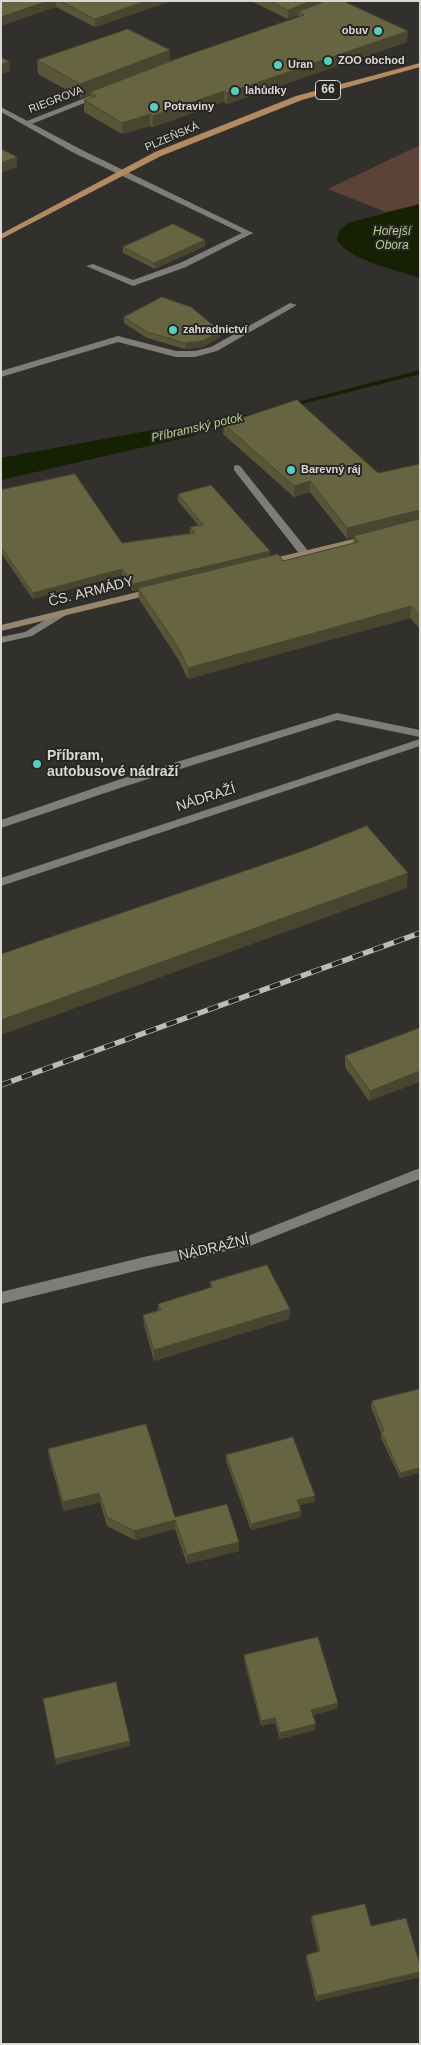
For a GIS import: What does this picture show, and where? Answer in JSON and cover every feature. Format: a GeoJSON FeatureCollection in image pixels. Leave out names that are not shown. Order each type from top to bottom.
{"type":"FeatureCollection","features":[{"type":"Feature","properties":{"kind":"main road","name":"PLZEŇSKÁ"},"geometry":{"type":"LineString","coordinates":[[1,237],[158,154],[299,98],[420,65]]}},
{"type":"Feature","properties":{"kind":"street","name":"RIEGROVA"},"geometry":{"type":"LineString","coordinates":[[26,123],[108,92]]}},
{"type":"Feature","properties":{"kind":"street","name":"RIEGROVA"},"geometry":{"type":"LineString","coordinates":[[1,109],[121,172],[249,233],[183,265],[133,282],[90,266]]}},
{"type":"Feature","properties":{"kind":"street"},"geometry":{"type":"LineString","coordinates":[[1,374],[118,339],[176,354],[195,354],[214,349],[293,305]]}},
{"type":"Feature","properties":{"kind":"street"},"geometry":{"type":"LineString","coordinates":[[237,468],[305,554]]}},
{"type":"Feature","properties":{"kind":"street"},"geometry":{"type":"LineString","coordinates":[[256,566],[383,535]]}},
{"type":"Feature","properties":{"kind":"street","name":"ČS. ARMÁDY"},"geometry":{"type":"LineString","coordinates":[[1,628],[164,588]]}},
{"type":"Feature","properties":{"kind":"street"},"geometry":{"type":"LineString","coordinates":[[1,640],[28,634],[62,613]]}},
{"type":"Feature","properties":{"kind":"street"},"geometry":{"type":"LineString","coordinates":[[1,824],[122,783],[337,716],[420,734]]}},
{"type":"Feature","properties":{"kind":"street","name":"NÁDRAŽÍ"},"geometry":{"type":"LineString","coordinates":[[1,882],[420,742]]}},
{"type":"Feature","properties":{"kind":"street","name":"NÁDRAŽNÍ"},"geometry":{"type":"LineString","coordinates":[[1,1298],[148,1262],[214,1250],[250,1241],[420,1173]]}},
{"type":"Feature","properties":{"kind":"shaded area"},"geometry":{"type":"Polygon","coordinates":[[[420,145],[420,204],[386,212],[328,189],[420,145]]]}},
{"type":"Feature","properties":{"kind":"water","name":"Hořejší Obora"},"geometry":{"type":"Polygon","coordinates":[[[420,204],[420,278],[362,259],[343,247],[337,240],[339,231],[348,223],[420,204]]]}},
{"type":"Feature","properties":{"kind":"water"},"geometry":{"type":"Polygon","coordinates":[[[224,422],[192,436],[1,480],[1,458],[152,430],[224,422]]]}},
{"type":"Feature","properties":{"kind":"building"},"geometry":{"type":"Polygon","coordinates":[[[1,1],[48,1],[1,17],[1,1]]]}},
{"type":"Feature","properties":{"kind":"building"},"geometry":{"type":"Polygon","coordinates":[[[61,1],[146,1],[95,19],[61,1]]]}},
{"type":"Feature","properties":{"kind":"building"},"geometry":{"type":"Polygon","coordinates":[[[270,1],[311,1],[288,10],[270,1]]]}},
{"type":"Feature","properties":{"kind":"building"},"geometry":{"type":"Polygon","coordinates":[[[326,1],[343,1],[408,31],[227,93],[224,91],[153,116],[150,114],[122,123],[84,100],[96,96],[90,92],[179,58],[304,15],[298,12],[326,1]]]}},
{"type":"Feature","properties":{"kind":"building"},"geometry":{"type":"Polygon","coordinates":[[[128,29],[170,50],[80,84],[37,60],[128,29]]]}},
{"type":"Feature","properties":{"kind":"building"},"geometry":{"type":"Polygon","coordinates":[[[1,57],[9,62],[1,64],[1,57]]]}},
{"type":"Feature","properties":{"kind":"building"},"geometry":{"type":"Polygon","coordinates":[[[1,149],[17,157],[1,163],[1,149]]]}},
{"type":"Feature","properties":{"kind":"building"},"geometry":{"type":"Polygon","coordinates":[[[173,224],[205,240],[154,263],[123,247],[173,224]]]}},
{"type":"Feature","properties":{"kind":"building","name":"zahradnictví"},"geometry":{"type":"Polygon","coordinates":[[[162,297],[191,307],[220,331],[203,341],[185,343],[147,332],[124,317],[162,297]]]}},
{"type":"Feature","properties":{"kind":"building"},"geometry":{"type":"Polygon","coordinates":[[[297,400],[378,473],[420,464],[420,510],[347,528],[310,481],[294,486],[224,424],[297,400]]]}},
{"type":"Feature","properties":{"kind":"building"},"geometry":{"type":"Polygon","coordinates":[[[75,474],[122,543],[195,533],[190,527],[203,525],[178,494],[211,485],[270,551],[133,584],[122,569],[33,593],[1,547],[1,490],[75,474]]]}},
{"type":"Feature","properties":{"kind":"building"},"geometry":{"type":"Polygon","coordinates":[[[420,519],[420,616],[411,606],[188,668],[178,647],[138,588],[278,554],[283,561],[358,542],[354,536],[420,519]]]}},
{"type":"Feature","properties":{"kind":"building"},"geometry":{"type":"Polygon","coordinates":[[[367,826],[408,873],[1,1020],[1,954],[303,851],[367,826]]]}},
{"type":"Feature","properties":{"kind":"building"},"geometry":{"type":"Polygon","coordinates":[[[420,1028],[420,1071],[370,1091],[345,1056],[420,1028]]]}},
{"type":"Feature","properties":{"kind":"building"},"geometry":{"type":"Polygon","coordinates":[[[267,1265],[290,1309],[154,1350],[143,1315],[161,1310],[158,1304],[212,1287],[210,1282],[267,1265]]]}},
{"type":"Feature","properties":{"kind":"building"},"geometry":{"type":"Polygon","coordinates":[[[420,1389],[420,1468],[400,1473],[381,1432],[384,1431],[372,1401],[420,1389]]]}},
{"type":"Feature","properties":{"kind":"building"},"geometry":{"type":"Polygon","coordinates":[[[146,1424],[175,1517],[227,1504],[239,1542],[187,1555],[175,1520],[134,1531],[107,1517],[99,1493],[63,1502],[48,1449],[146,1424]]]}},
{"type":"Feature","properties":{"kind":"building"},"geometry":{"type":"Polygon","coordinates":[[[293,1437],[315,1496],[297,1500],[301,1511],[251,1524],[226,1455],[293,1437]]]}},
{"type":"Feature","properties":{"kind":"building"},"geometry":{"type":"Polygon","coordinates":[[[318,1637],[338,1703],[311,1710],[316,1724],[280,1733],[275,1718],[261,1721],[244,1655],[318,1637]]]}},
{"type":"Feature","properties":{"kind":"building"},"geometry":{"type":"Polygon","coordinates":[[[116,1682],[130,1741],[55,1759],[43,1699],[116,1682]]]}},
{"type":"Feature","properties":{"kind":"building"},"geometry":{"type":"Polygon","coordinates":[[[365,1904],[371,1926],[406,1918],[420,1965],[420,1972],[317,1996],[306,1955],[320,1951],[312,1916],[365,1904]]]}},
{"type":"Feature","properties":{"kind":"waterway","name":"Příbramský potok"},"geometry":{"type":"LineString","coordinates":[[286,406],[420,372]]}},
{"type":"Feature","properties":{"kind":"waterway","name":"Příbramský potok"},"geometry":{"type":"LineString","coordinates":[[211,425],[253,415]]}},
{"type":"Feature","properties":{"kind":"railway"},"geometry":{"type":"LineString","coordinates":[[1,1085],[420,933]]}},
{"type":"Feature","properties":{"kind":"place","name":"obuv"},"geometry":{"type":"Point","coordinates":[378,31]}},
{"type":"Feature","properties":{"kind":"place","name":"ZOO obchod"},"geometry":{"type":"Point","coordinates":[328,61]}},
{"type":"Feature","properties":{"kind":"place","name":"Uran"},"geometry":{"type":"Point","coordinates":[278,65]}},
{"type":"Feature","properties":{"kind":"place","name":"lahůdky"},"geometry":{"type":"Point","coordinates":[235,91]}},
{"type":"Feature","properties":{"kind":"place","name":"Potraviny"},"geometry":{"type":"Point","coordinates":[154,107]}},
{"type":"Feature","properties":{"kind":"place","name":"zahradnictví"},"geometry":{"type":"Point","coordinates":[173,330]}},
{"type":"Feature","properties":{"kind":"place","name":"Barevný ráj"},"geometry":{"type":"Point","coordinates":[291,470]}},
{"type":"Feature","properties":{"kind":"place","name":"Příbram, autobusové nádraží"},"geometry":{"type":"Point","coordinates":[37,764]}}]}
